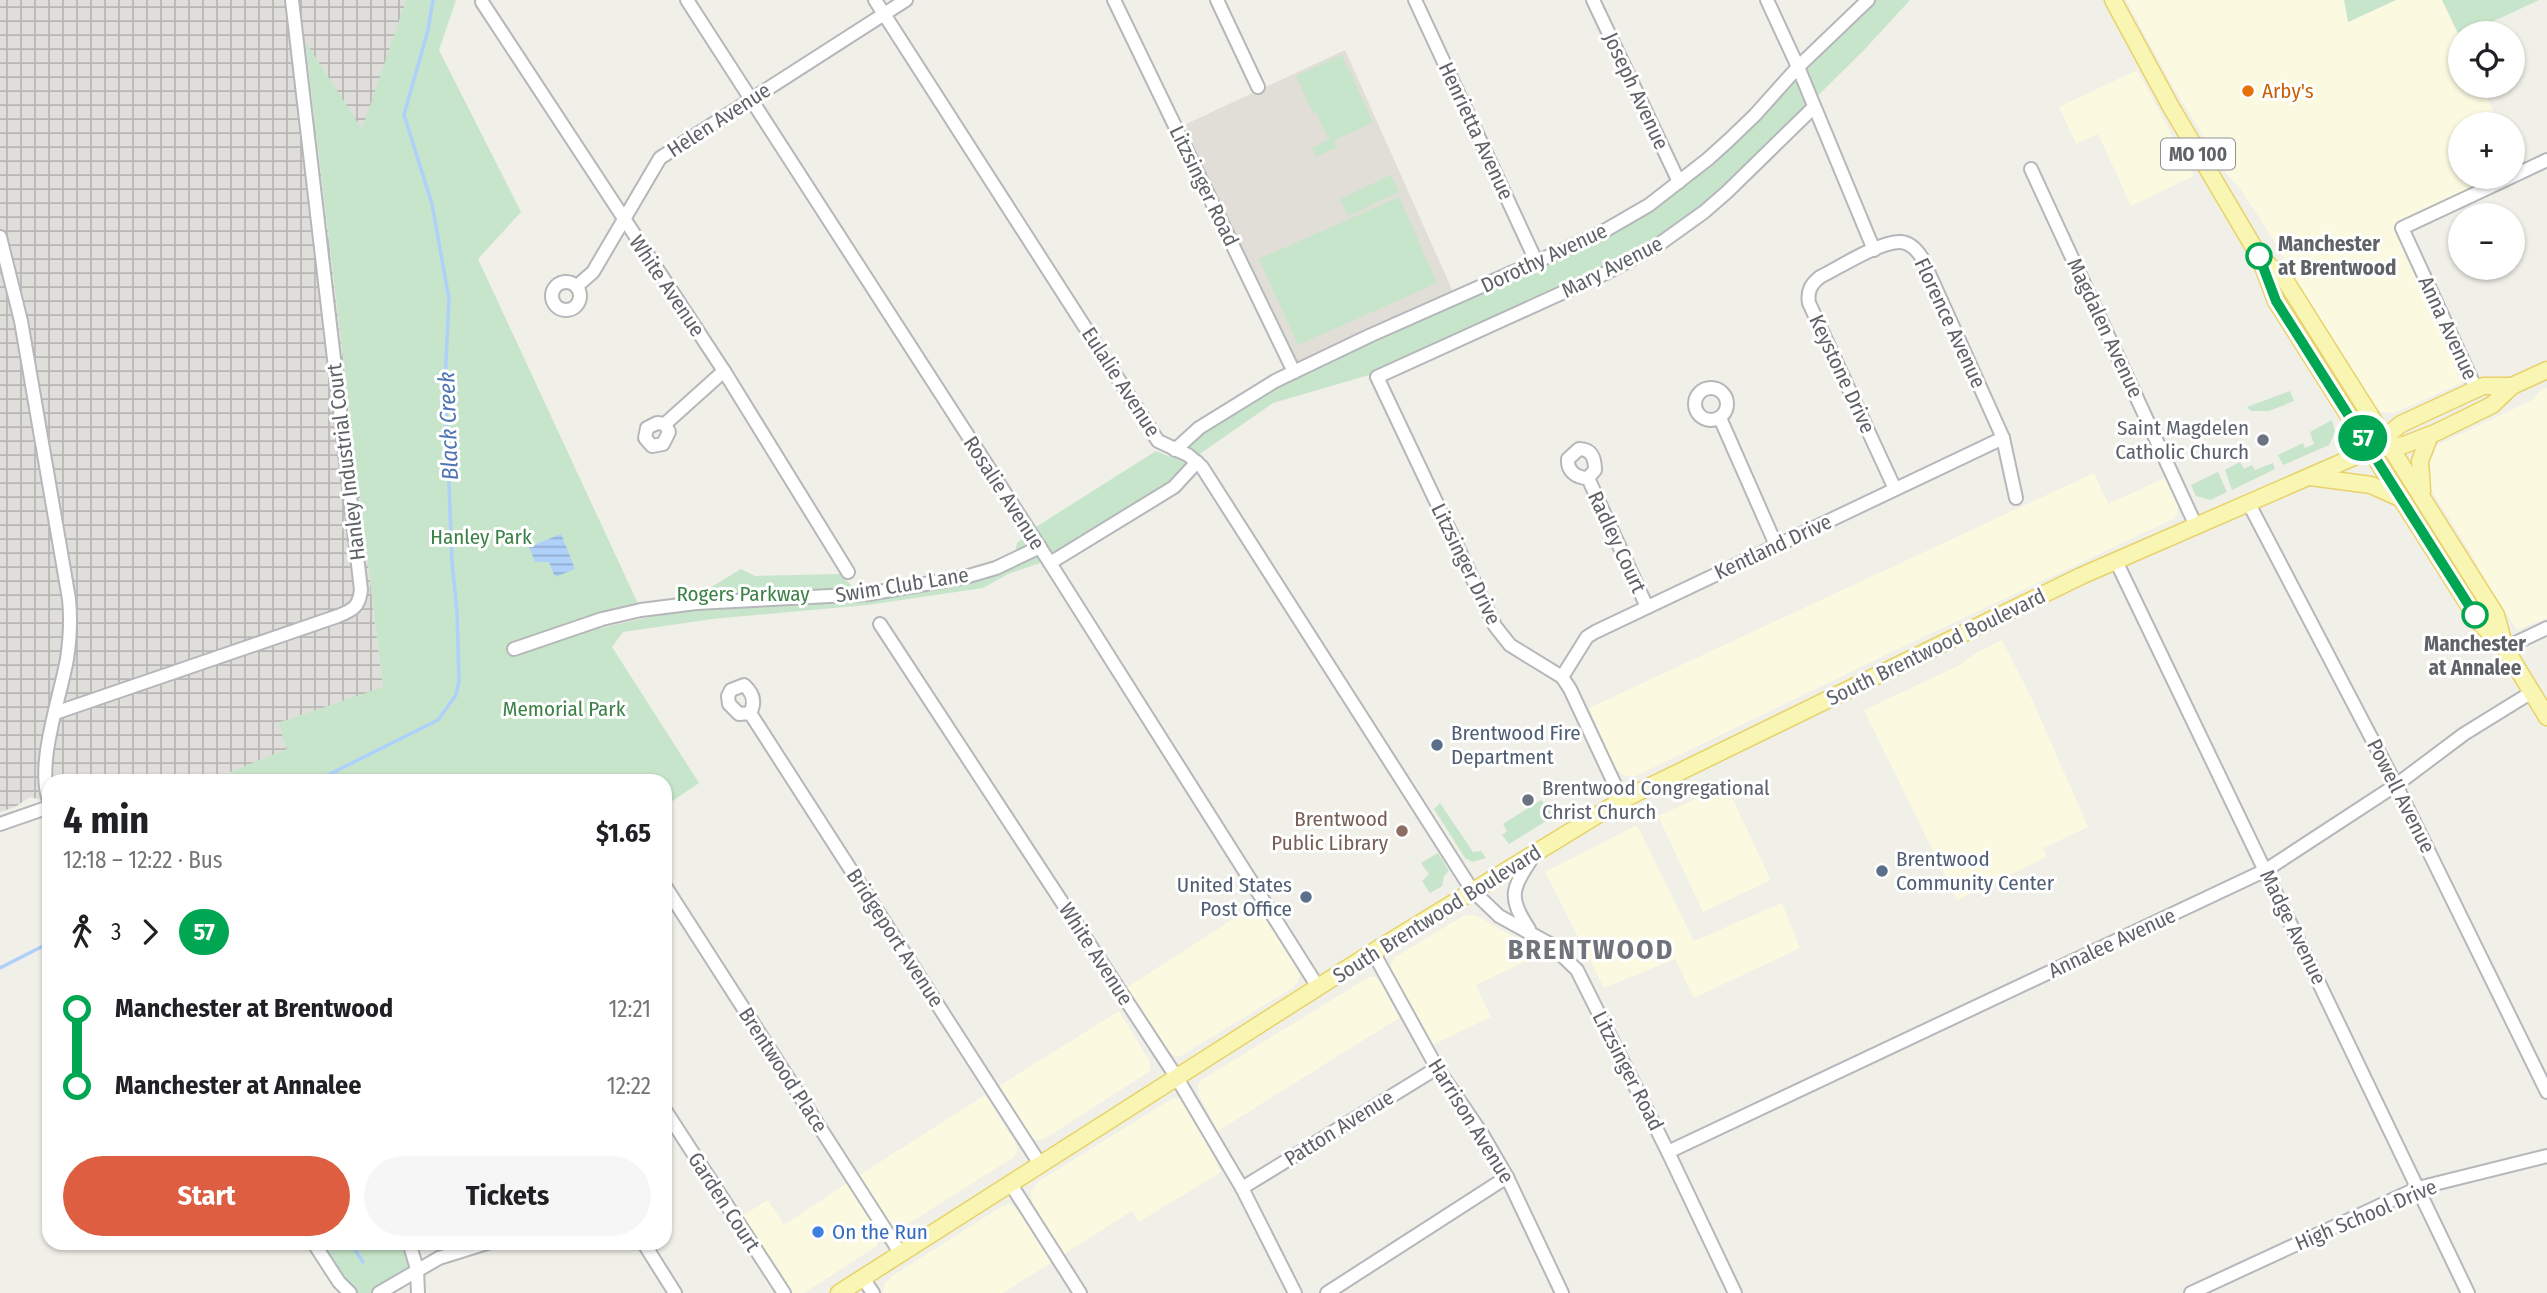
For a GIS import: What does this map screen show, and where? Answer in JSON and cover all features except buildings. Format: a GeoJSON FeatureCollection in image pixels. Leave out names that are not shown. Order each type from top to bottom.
{"type":"FeatureCollection","features":[{"type":"Feature","properties":{"kind":"main road","name":"MO 100"},"geometry":{"type":"LineString","coordinates":[[2113,0],[2171,107],[2259,256],[2276,301],[2480,623],[2505,649],[2547,717]]}},
{"type":"Feature","properties":{"kind":"main road","name":"MO 100"},"geometry":{"type":"LineString","coordinates":[[2259,256],[2285,280],[2497,615],[2505,649]]}},
{"type":"Feature","properties":{"kind":"main road","name":"South Brentwood Boulevard"},"geometry":{"type":"LineString","coordinates":[[839,1293],[1373,952],[1622,800],[2062,585],[2388,442],[2409,444],[2430,435],[2492,405],[2512,386],[2547,370]]}},
{"type":"Feature","properties":{"kind":"main road","name":"South Brentwood Boulevard"},"geometry":{"type":"LineString","coordinates":[[2388,442],[2401,424],[2476,389],[2483,386],[2512,386]]}},
{"type":"Feature","properties":{"kind":"main road"},"geometry":{"type":"LineString","coordinates":[[2423,497],[2420,461],[2430,435]]}},
{"type":"Feature","properties":{"kind":"main road"},"geometry":{"type":"LineString","coordinates":[[2307,477],[2371,485],[2402,499]]}},
{"type":"Feature","properties":{"kind":"street","name":"Hanley Industrial Court"},"geometry":{"type":"LineString","coordinates":[[55,713],[338,616],[355,608],[360,601],[361,590],[292,0]]}},
{"type":"Feature","properties":{"kind":"street","name":"Rosalie Avenue"},"geometry":{"type":"LineString","coordinates":[[687,0],[1040,547],[1318,987]]}},
{"type":"Feature","properties":{"kind":"street","name":"Eulalie Avenue"},"geometry":{"type":"LineString","coordinates":[[875,0],[1158,441],[1197,462],[1472,890]]}},
{"type":"Feature","properties":{"kind":"street","name":"Helen Avenue"},"geometry":{"type":"LineString","coordinates":[[578,286],[593,272],[660,158],[906,0]]}},
{"type":"Feature","properties":{"kind":"street","name":"Litzsinger Road"},"geometry":{"type":"LineString","coordinates":[[1114,0],[1294,372]]}},
{"type":"Feature","properties":{"kind":"street"},"geometry":{"type":"LineString","coordinates":[[1217,0],[1258,87]]}},
{"type":"Feature","properties":{"kind":"street","name":"Henrietta Avenue"},"geometry":{"type":"LineString","coordinates":[[1415,0],[1537,262]]}},
{"type":"Feature","properties":{"kind":"street","name":"Joseph Avenue"},"geometry":{"type":"LineString","coordinates":[[1593,0],[1679,183]]}},
{"type":"Feature","properties":{"kind":"street"},"geometry":{"type":"LineString","coordinates":[[1767,0],[1798,67],[1874,250]]}},
{"type":"Feature","properties":{"kind":"street","name":"Dorothy Avenue"},"geometry":{"type":"LineString","coordinates":[[1175,450],[1199,428],[1276,381],[1627,219],[1679,183],[1755,115],[1798,67],[1868,0]]}},
{"type":"Feature","properties":{"kind":"street","name":"White Avenue"},"geometry":{"type":"LineString","coordinates":[[482,2],[724,371],[848,572]]}},
{"type":"Feature","properties":{"kind":"street","name":"Mary Avenue"},"geometry":{"type":"LineString","coordinates":[[1377,377],[1608,272],[1658,245],[1727,192],[1814,107]]}},
{"type":"Feature","properties":{"kind":"street"},"geometry":{"type":"LineString","coordinates":[[2525,170],[2547,160]]}},
{"type":"Feature","properties":{"kind":"street","name":"Magdalen Avenue"},"geometry":{"type":"LineString","coordinates":[[2031,169],[2196,526]]}},
{"type":"Feature","properties":{"kind":"street","name":"Anna Avenue"},"geometry":{"type":"LineString","coordinates":[[2476,389],[2402,228],[2484,189]]}},
{"type":"Feature","properties":{"kind":"street"},"geometry":{"type":"LineString","coordinates":[[0,237],[21,321],[69,599],[69,637],[45,774]]}},
{"type":"Feature","properties":{"kind":"street","name":"Florence Avenue"},"geometry":{"type":"LineString","coordinates":[[1874,250],[1904,242],[1919,253],[2003,438],[2017,498]]}},
{"type":"Feature","properties":{"kind":"street","name":"Keystone Drive"},"geometry":{"type":"LineString","coordinates":[[1874,250],[1820,277],[1810,288],[1808,295],[1809,303],[1895,489]]}},
{"type":"Feature","properties":{"kind":"street"},"geometry":{"type":"LineString","coordinates":[[664,424],[724,371]]}},
{"type":"Feature","properties":{"kind":"street","name":"Litzsinger Drive"},"geometry":{"type":"LineString","coordinates":[[1377,377],[1495,626],[1518,652],[1562,677]]}},
{"type":"Feature","properties":{"kind":"street"},"geometry":{"type":"LineString","coordinates":[[1720,418],[1776,545]]}},
{"type":"Feature","properties":{"kind":"street","name":"Kentland Drive"},"geometry":{"type":"LineString","coordinates":[[1562,677],[1587,637],[2003,438]]}},
{"type":"Feature","properties":{"kind":"street"},"geometry":{"type":"LineString","coordinates":[[1050,563],[1174,488],[1197,462]]}},
{"type":"Feature","properties":{"kind":"street","name":"Radley Court"},"geometry":{"type":"LineString","coordinates":[[1588,478],[1647,607]]}},
{"type":"Feature","properties":{"kind":"street","name":"Powell Avenue"},"geometry":{"type":"LineString","coordinates":[[2249,503],[2396,785],[2547,1092]]}},
{"type":"Feature","properties":{"kind":"street","name":"Swim Club Lane"},"geometry":{"type":"LineString","coordinates":[[514,649],[602,619],[641,610],[696,603],[868,594],[965,577],[996,568],[1040,547]]}},
{"type":"Feature","properties":{"kind":"street","name":"Madge Avenue"},"geometry":{"type":"LineString","coordinates":[[2116,561],[2468,1293]]}},
{"type":"Feature","properties":{"kind":"street","name":"White Avenue"},"geometry":{"type":"LineString","coordinates":[[880,624],[1177,1078],[1242,1188],[1295,1293]]}},
{"type":"Feature","properties":{"kind":"street"},"geometry":{"type":"LineString","coordinates":[[2505,649],[2547,628]]}},
{"type":"Feature","properties":{"kind":"street"},"geometry":{"type":"LineString","coordinates":[[1562,677],[1570,688],[1622,800]]}},
{"type":"Feature","properties":{"kind":"street","name":"Annalee Avenue"},"geometry":{"type":"LineString","coordinates":[[1668,1152],[2266,870],[2396,785],[2464,734],[2532,692]]}},
{"type":"Feature","properties":{"kind":"street","name":"Bridgeport Avenue"},"geometry":{"type":"LineString","coordinates":[[750,713],[1040,1164]]}},
{"type":"Feature","properties":{"kind":"street"},"geometry":{"type":"LineString","coordinates":[[0,824],[42,809]]}},
{"type":"Feature","properties":{"kind":"street"},"geometry":{"type":"LineString","coordinates":[[1531,932],[1513,901],[1514,888],[1537,851]]}},
{"type":"Feature","properties":{"kind":"street","name":"Litzsinger Road"},"geometry":{"type":"LineString","coordinates":[[1472,890],[1499,916],[1550,944],[1577,970],[1735,1293]]}},
{"type":"Feature","properties":{"kind":"street","name":"Brentwood Place"},"geometry":{"type":"LineString","coordinates":[[672,897],[901,1254]]}},
{"type":"Feature","properties":{"kind":"street","name":"Harrison Avenue"},"geometry":{"type":"LineString","coordinates":[[1373,952],[1437,1068],[1482,1134],[1507,1177],[1560,1292]]}},
{"type":"Feature","properties":{"kind":"street","name":"Patton Avenue"},"geometry":{"type":"LineString","coordinates":[[1242,1188],[1437,1068]]}},
{"type":"Feature","properties":{"kind":"street","name":"Garden Court"},"geometry":{"type":"LineString","coordinates":[[672,1121],[784,1293]]}},
{"type":"Feature","properties":{"kind":"street","name":"High School Drive"},"geometry":{"type":"LineString","coordinates":[[2191,1293],[2418,1188],[2547,1156]]}},
{"type":"Feature","properties":{"kind":"street"},"geometry":{"type":"LineString","coordinates":[[1327,1293],[1507,1177]]}},
{"type":"Feature","properties":{"kind":"street"},"geometry":{"type":"LineString","coordinates":[[1010,1183],[1080,1293]]}},
{"type":"Feature","properties":{"kind":"street"},"geometry":{"type":"LineString","coordinates":[[318,1250],[339,1282],[350,1293]]}},
{"type":"Feature","properties":{"kind":"street"},"geometry":{"type":"LineString","coordinates":[[412,1250],[418,1269],[418,1293]]}},
{"type":"Feature","properties":{"kind":"street"},"geometry":{"type":"LineString","coordinates":[[379,1293],[439,1258],[464,1250]]}},
{"type":"Feature","properties":{"kind":"street"},"geometry":{"type":"LineString","coordinates":[[648,1250],[675,1293]]}},
{"type":"Feature","properties":{"kind":"street"},"geometry":{"type":"LineString","coordinates":[[863,1278],[873,1293]]}},
{"type":"Feature","properties":{"kind":"shaded area"},"geometry":{"type":"Polygon","coordinates":[[[0,0],[413,0],[362,130],[305,43],[383,688],[278,723],[288,749],[226,774],[42,774],[42,800],[30,797],[15,807],[0,812],[0,0]]]}},
{"type":"Feature","properties":{"kind":"shaded area"},"geometry":{"type":"Polygon","coordinates":[[[2126,0],[2344,0],[2349,22],[2396,0],[2442,0],[2452,21],[2448,21],[2448,98],[2487,98],[2494,112],[2448,112],[2448,189],[2471,189],[2401,221],[2397,226],[2465,376],[2464,382],[2394,413],[2381,412],[2372,406],[2296,285],[2266,228],[2242,191],[2228,176],[2172,85],[2126,0]]]}},
{"type":"Feature","properties":{"kind":"shaded area"},"geometry":{"type":"Polygon","coordinates":[[[1345,50],[1454,294],[1303,362],[1294,362],[1182,126],[1345,50]]]}},
{"type":"Feature","properties":{"kind":"shaded area"},"geometry":{"type":"Polygon","coordinates":[[[2137,70],[2194,176],[2131,206],[2098,134],[2076,144],[2059,107],[2137,70]]]}},
{"type":"Feature","properties":{"kind":"shaded area"},"geometry":{"type":"Polygon","coordinates":[[[2547,388],[2547,618],[2517,630],[2485,583],[2473,557],[2427,483],[2424,465],[2434,447],[2532,400],[2547,388]]]}},
{"type":"Feature","properties":{"kind":"shaded area"},"geometry":{"type":"Polygon","coordinates":[[[2094,473],[2108,504],[2167,477],[2178,504],[2177,514],[2173,519],[1636,776],[1625,776],[1616,769],[1589,708],[2094,473]]]}},
{"type":"Feature","properties":{"kind":"shaded area"},"geometry":{"type":"Polygon","coordinates":[[[2002,640],[2032,699],[2088,827],[2044,848],[2041,844],[2047,857],[1957,900],[1864,710],[1958,666],[2002,640]]]}},
{"type":"Feature","properties":{"kind":"shaded area"},"geometry":{"type":"Polygon","coordinates":[[[1726,785],[1771,880],[1703,912],[1658,816],[1726,785]]]}},
{"type":"Feature","properties":{"kind":"shaded area"},"geometry":{"type":"Polygon","coordinates":[[[1637,825],[1694,941],[1782,903],[1800,948],[1694,998],[1675,959],[1604,988],[1545,872],[1637,825]]]}},
{"type":"Feature","properties":{"kind":"shaded area"},"geometry":{"type":"Polygon","coordinates":[[[1258,903],[1298,969],[1300,976],[1297,983],[1181,1056],[1163,1050],[1123,990],[1258,903]]]}},
{"type":"Feature","properties":{"kind":"shaded area"},"geometry":{"type":"Polygon","coordinates":[[[1463,916],[1477,916],[1542,953],[1476,985],[1491,1017],[1432,1045],[1402,994],[1390,967],[1395,957],[1463,916]]]}},
{"type":"Feature","properties":{"kind":"shaded area"},"geometry":{"type":"Polygon","coordinates":[[[1369,977],[1380,981],[1399,1018],[1218,1131],[1199,1095],[1198,1084],[1369,977]]]}},
{"type":"Feature","properties":{"kind":"shaded area"},"geometry":{"type":"Polygon","coordinates":[[[1119,1011],[1150,1062],[1150,1071],[1046,1138],[1033,1139],[997,1087],[1119,1011]]]}},
{"type":"Feature","properties":{"kind":"shaded area"},"geometry":{"type":"Polygon","coordinates":[[[985,1095],[1015,1142],[1017,1151],[1014,1157],[900,1229],[894,1229],[858,1176],[985,1095]]]}},
{"type":"Feature","properties":{"kind":"shaded area"},"geometry":{"type":"Polygon","coordinates":[[[1173,1098],[1182,1099],[1188,1106],[1221,1172],[1139,1222],[1132,1211],[1063,1255],[1032,1203],[1031,1190],[1039,1181],[1173,1098]]]}},
{"type":"Feature","properties":{"kind":"shaded area"},"geometry":{"type":"Polygon","coordinates":[[[847,1183],[879,1233],[877,1246],[804,1293],[790,1293],[740,1217],[768,1200],[784,1225],[847,1183]]]}},
{"type":"Feature","properties":{"kind":"shaded area"},"geometry":{"type":"Polygon","coordinates":[[[1009,1204],[1020,1211],[1052,1262],[1003,1293],[883,1293],[884,1285],[892,1276],[1009,1204]]]}},
{"type":"Feature","properties":{"kind":"green space","name":"Hanley Park"},"geometry":{"type":"Polygon","coordinates":[[[406,0],[456,0],[439,50],[521,212],[478,259],[641,610],[596,622],[600,628],[668,613],[741,569],[755,576],[840,574],[858,592],[959,575],[997,562],[1015,553],[1017,543],[1036,527],[1156,451],[1173,458],[1211,426],[1296,377],[1609,236],[1647,212],[1716,157],[1781,96],[1873,0],[1910,0],[1864,50],[1730,183],[1665,234],[1628,257],[1456,333],[1369,375],[1273,403],[1181,467],[1179,476],[1040,563],[1008,574],[983,588],[867,605],[712,619],[623,632],[612,647],[699,783],[672,801],[672,774],[226,774],[287,749],[278,723],[383,687],[305,41],[362,129],[406,0]]]}},
{"type":"Feature","properties":{"kind":"green space"},"geometry":{"type":"Polygon","coordinates":[[[2344,0],[2396,0],[2348,22],[2344,0]]]}},
{"type":"Feature","properties":{"kind":"green space"},"geometry":{"type":"Polygon","coordinates":[[[2442,0],[2539,0],[2494,21],[2452,21],[2442,0]]]}},
{"type":"Feature","properties":{"kind":"green space"},"geometry":{"type":"Polygon","coordinates":[[[1342,55],[1373,122],[1337,139],[1334,143],[1337,147],[1316,157],[1312,148],[1329,139],[1316,112],[1313,113],[1296,76],[1342,55]]]}},
{"type":"Feature","properties":{"kind":"green space"},"geometry":{"type":"Polygon","coordinates":[[[1391,175],[1399,192],[1348,216],[1340,199],[1391,175]]]}},
{"type":"Feature","properties":{"kind":"green space"},"geometry":{"type":"Polygon","coordinates":[[[1399,197],[1437,283],[1298,345],[1259,259],[1399,197]]]}},
{"type":"Feature","properties":{"kind":"green space"},"geometry":{"type":"Polygon","coordinates":[[[2290,391],[2294,401],[2269,411],[2251,411],[2247,407],[2290,391]]]}},
{"type":"Feature","properties":{"kind":"green space"},"geometry":{"type":"Polygon","coordinates":[[[2332,420],[2335,432],[2329,445],[2283,465],[2278,455],[2303,443],[2305,448],[2314,444],[2310,432],[2332,420]]]}},
{"type":"Feature","properties":{"kind":"green space"},"geometry":{"type":"Polygon","coordinates":[[[2240,462],[2244,469],[2252,465],[2255,470],[2273,463],[2275,469],[2232,490],[2225,470],[2240,462]]]}},
{"type":"Feature","properties":{"kind":"green space"},"geometry":{"type":"Polygon","coordinates":[[[2218,472],[2227,492],[2210,500],[2196,496],[2191,485],[2218,472]]]}},
{"type":"Feature","properties":{"kind":"green space"},"geometry":{"type":"Polygon","coordinates":[[[1541,800],[1554,816],[1509,844],[1502,835],[1507,831],[1503,824],[1541,800]]]}},
{"type":"Feature","properties":{"kind":"green space"},"geometry":{"type":"Polygon","coordinates":[[[1440,803],[1473,852],[1481,851],[1486,858],[1473,862],[1465,858],[1434,809],[1440,803]]]}},
{"type":"Feature","properties":{"kind":"green space"},"geometry":{"type":"Polygon","coordinates":[[[1438,853],[1449,871],[1444,876],[1442,886],[1430,893],[1422,881],[1429,874],[1421,863],[1438,853]]]}},
{"type":"Feature","properties":{"kind":"green space"},"geometry":{"type":"Polygon","coordinates":[[[318,1250],[411,1250],[417,1269],[379,1293],[350,1293],[318,1250]]]}},
{"type":"Feature","properties":{"kind":"water"},"geometry":{"type":"Polygon","coordinates":[[[561,534],[575,569],[555,577],[549,562],[535,562],[529,547],[561,534]]]}},
{"type":"Feature","properties":{"kind":"waterway","name":"Black Creek"},"geometry":{"type":"LineString","coordinates":[[330,774],[438,720],[456,695],[459,681],[445,382],[449,299],[432,204],[404,115],[428,30],[433,0]]}},
{"type":"Feature","properties":{"kind":"waterway","name":"Black Creek"},"geometry":{"type":"LineString","coordinates":[[0,968],[42,947]]}},
{"type":"Feature","properties":{"kind":"waterway"},"geometry":{"type":"LineString","coordinates":[[355,1250],[363,1262]]}},
{"type":"Feature","properties":{"kind":"bus line","name":"57"},"geometry":{"type":"LineString","coordinates":[[2259,256],[2276,301],[2475,615]]}},
{"type":"Feature","properties":{"kind":"place","name":"Arby's"},"geometry":{"type":"Point","coordinates":[2248,91]}},
{"type":"Feature","properties":{"kind":"place","name":"Manchester at Brentwood"},"geometry":{"type":"Point","coordinates":[2259,256]}},
{"type":"Feature","properties":{"kind":"place","name":"Saint Magdelen Catholic Church"},"geometry":{"type":"Point","coordinates":[2263,440]}},
{"type":"Feature","properties":{"kind":"place","name":"Manchester at Annalee"},"geometry":{"type":"Point","coordinates":[2475,615]}},
{"type":"Feature","properties":{"kind":"place","name":"Brentwood Fire Department"},"geometry":{"type":"Point","coordinates":[1437,745]}},
{"type":"Feature","properties":{"kind":"place","name":"Brentwood Congregational Christ Church"},"geometry":{"type":"Point","coordinates":[1528,800]}},
{"type":"Feature","properties":{"kind":"place","name":"Brentwood Public Library"},"geometry":{"type":"Point","coordinates":[1402,831]}},
{"type":"Feature","properties":{"kind":"place","name":"Brentwood Community Center"},"geometry":{"type":"Point","coordinates":[1882,871]}},
{"type":"Feature","properties":{"kind":"place","name":"United States Post Office"},"geometry":{"type":"Point","coordinates":[1306,897]}},
{"type":"Feature","properties":{"kind":"place","name":"On the Run"},"geometry":{"type":"Point","coordinates":[818,1232]}},
{"type":"Feature","properties":{"kind":"district","name":"BRENTWOOD"},"geometry":{"type":"Point","coordinates":[1591,949]}},
{"type":"Feature","properties":{"kind":"park label","name":"Rogers Parkway"},"geometry":{"type":"Point","coordinates":[743,594]}},
{"type":"Feature","properties":{"kind":"park label","name":"Memorial Park"},"geometry":{"type":"Point","coordinates":[564,709]}}]}
